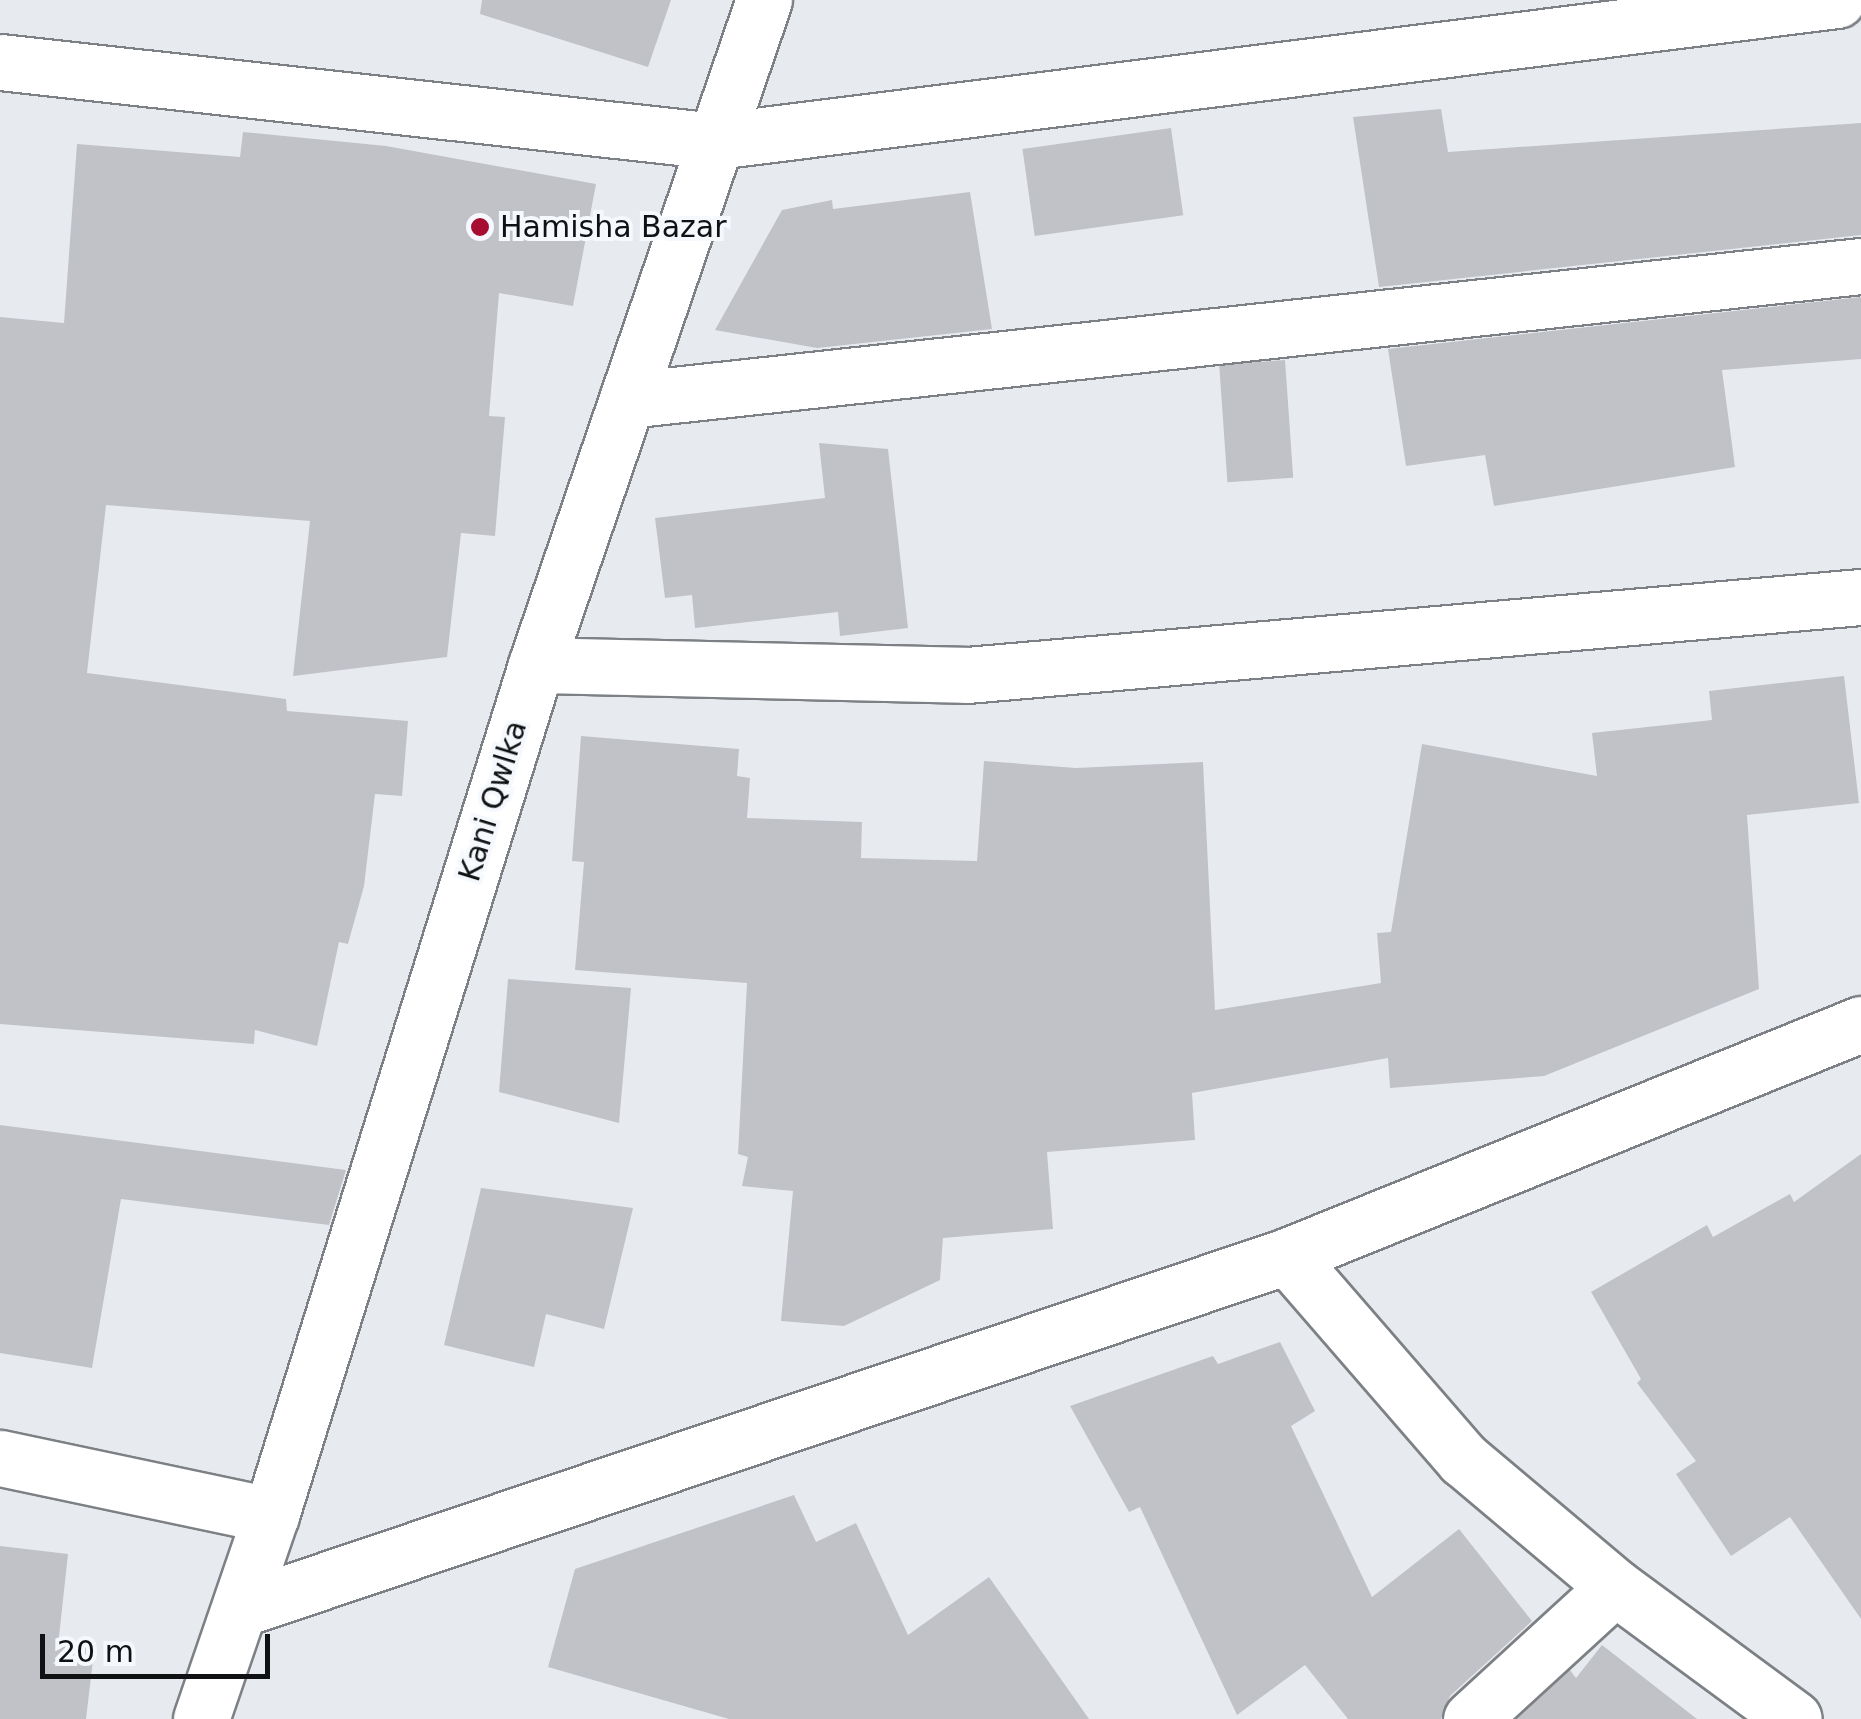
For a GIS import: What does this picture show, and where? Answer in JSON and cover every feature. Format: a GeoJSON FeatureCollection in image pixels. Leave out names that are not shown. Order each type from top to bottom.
{"type":"FeatureCollection","features":[{"type":"Feature","properties":{"kind":"street","name":"Kani Qwlka"},"geometry":{"type":"LineString","coordinates":[[201,1719],[271,1516],[536,665],[764,0]]}},
{"type":"Feature","properties":{"kind":"street"},"geometry":{"type":"LineString","coordinates":[[0,62],[716,141],[1837,0]]}},
{"type":"Feature","properties":{"kind":"street"},"geometry":{"type":"LineString","coordinates":[[627,400],[1861,266]]}},
{"type":"Feature","properties":{"kind":"street"},"geometry":{"type":"LineString","coordinates":[[536,665],[967,675],[1861,597]]}},
{"type":"Feature","properties":{"kind":"street"},"geometry":{"type":"LineString","coordinates":[[240,1609],[1287,1256],[1861,1024]]}},
{"type":"Feature","properties":{"kind":"street"},"geometry":{"type":"LineString","coordinates":[[1287,1256],[1463,1459],[1615,1586],[1794,1719]]}},
{"type":"Feature","properties":{"kind":"street"},"geometry":{"type":"LineString","coordinates":[[0,1458],[271,1516]]}},
{"type":"Feature","properties":{"kind":"street"},"geometry":{"type":"LineString","coordinates":[[1471,1719],[1615,1586]]}},
{"type":"Feature","properties":{"kind":"building"},"geometry":{"type":"Polygon","coordinates":[[[482,0],[671,0],[648,67],[480,14],[482,0]]]}},
{"type":"Feature","properties":{"kind":"building"},"geometry":{"type":"Polygon","coordinates":[[[1441,109],[1448,152],[1861,123],[1861,235],[1379,287],[1353,117],[1441,109]]]}},
{"type":"Feature","properties":{"kind":"building"},"geometry":{"type":"Polygon","coordinates":[[[1171,128],[1183,215],[1035,236],[1022,149],[1171,128]]]}},
{"type":"Feature","properties":{"kind":"building"},"geometry":{"type":"Polygon","coordinates":[[[243,132],[386,146],[596,184],[573,306],[499,293],[489,416],[505,417],[495,536],[461,533],[447,657],[293,676],[310,521],[106,505],[87,673],[286,699],[287,711],[408,721],[402,796],[375,794],[364,886],[348,944],[339,942],[317,1046],[255,1030],[254,1044],[0,1024],[0,317],[64,323],[77,144],[240,157],[243,132]]]}},
{"type":"Feature","properties":{"kind":"building"},"geometry":{"type":"Polygon","coordinates":[[[970,192],[992,329],[817,348],[715,330],[782,210],[832,200],[833,209],[970,192]]]}},
{"type":"Feature","properties":{"kind":"building"},"geometry":{"type":"Polygon","coordinates":[[[1861,297],[1861,359],[1722,370],[1735,467],[1494,506],[1485,455],[1406,466],[1388,349],[1861,297]]]}},
{"type":"Feature","properties":{"kind":"building"},"geometry":{"type":"Polygon","coordinates":[[[1285,360],[1293,478],[1227,482],[1219,365],[1285,360]]]}},
{"type":"Feature","properties":{"kind":"building"},"geometry":{"type":"Polygon","coordinates":[[[819,443],[888,449],[908,628],[840,636],[838,612],[695,628],[692,595],[665,598],[655,518],[825,498],[819,443]]]}},
{"type":"Feature","properties":{"kind":"building"},"geometry":{"type":"Polygon","coordinates":[[[1844,676],[1859,803],[1747,815],[1759,989],[1544,1076],[1390,1088],[1388,1058],[1192,1093],[1195,1140],[1047,1152],[1053,1229],[943,1238],[940,1280],[844,1326],[781,1321],[793,1191],[742,1186],[748,1157],[738,1154],[747,983],[575,970],[584,862],[572,861],[581,736],[739,749],[737,776],[750,778],[747,818],[862,822],[861,858],[977,861],[984,761],[1076,768],[1203,762],[1215,1010],[1381,983],[1377,933],[1391,932],[1422,744],[1597,776],[1592,733],[1712,720],[1709,691],[1844,676]]]}},
{"type":"Feature","properties":{"kind":"building"},"geometry":{"type":"Polygon","coordinates":[[[508,979],[631,988],[619,1123],[499,1092],[508,979]]]}},
{"type":"Feature","properties":{"kind":"building"},"geometry":{"type":"Polygon","coordinates":[[[0,1125],[346,1170],[329,1225],[121,1199],[92,1368],[0,1353],[0,1125]]]}},
{"type":"Feature","properties":{"kind":"building"},"geometry":{"type":"Polygon","coordinates":[[[1861,1154],[1861,1619],[1790,1517],[1731,1556],[1676,1474],[1696,1461],[1637,1383],[1641,1379],[1591,1292],[1707,1225],[1713,1237],[1790,1194],[1794,1202],[1861,1154]]]}},
{"type":"Feature","properties":{"kind":"building"},"geometry":{"type":"Polygon","coordinates":[[[481,1188],[633,1208],[604,1329],[546,1314],[534,1367],[444,1345],[481,1188]]]}},
{"type":"Feature","properties":{"kind":"building"},"geometry":{"type":"Polygon","coordinates":[[[1280,1342],[1315,1411],[1291,1426],[1372,1597],[1459,1529],[1532,1621],[1450,1696],[1441,1719],[1348,1719],[1305,1665],[1237,1715],[1140,1507],[1129,1512],[1070,1406],[1213,1356],[1218,1364],[1280,1342]]]}},
{"type":"Feature","properties":{"kind":"building"},"geometry":{"type":"Polygon","coordinates":[[[794,1495],[816,1542],[856,1523],[908,1635],[989,1577],[1089,1719],[729,1719],[548,1667],[575,1569],[794,1495]]]}},
{"type":"Feature","properties":{"kind":"building"},"geometry":{"type":"Polygon","coordinates":[[[0,1546],[68,1554],[58,1646],[95,1643],[86,1719],[0,1719],[0,1546]]]}},
{"type":"Feature","properties":{"kind":"building"},"geometry":{"type":"Polygon","coordinates":[[[1602,1645],[1697,1719],[1517,1719],[1570,1670],[1576,1678],[1602,1645]]]}},
{"type":"Feature","properties":{"kind":"place","name":"Hamisha Bazar"},"geometry":{"type":"Point","coordinates":[480,227]}}]}
